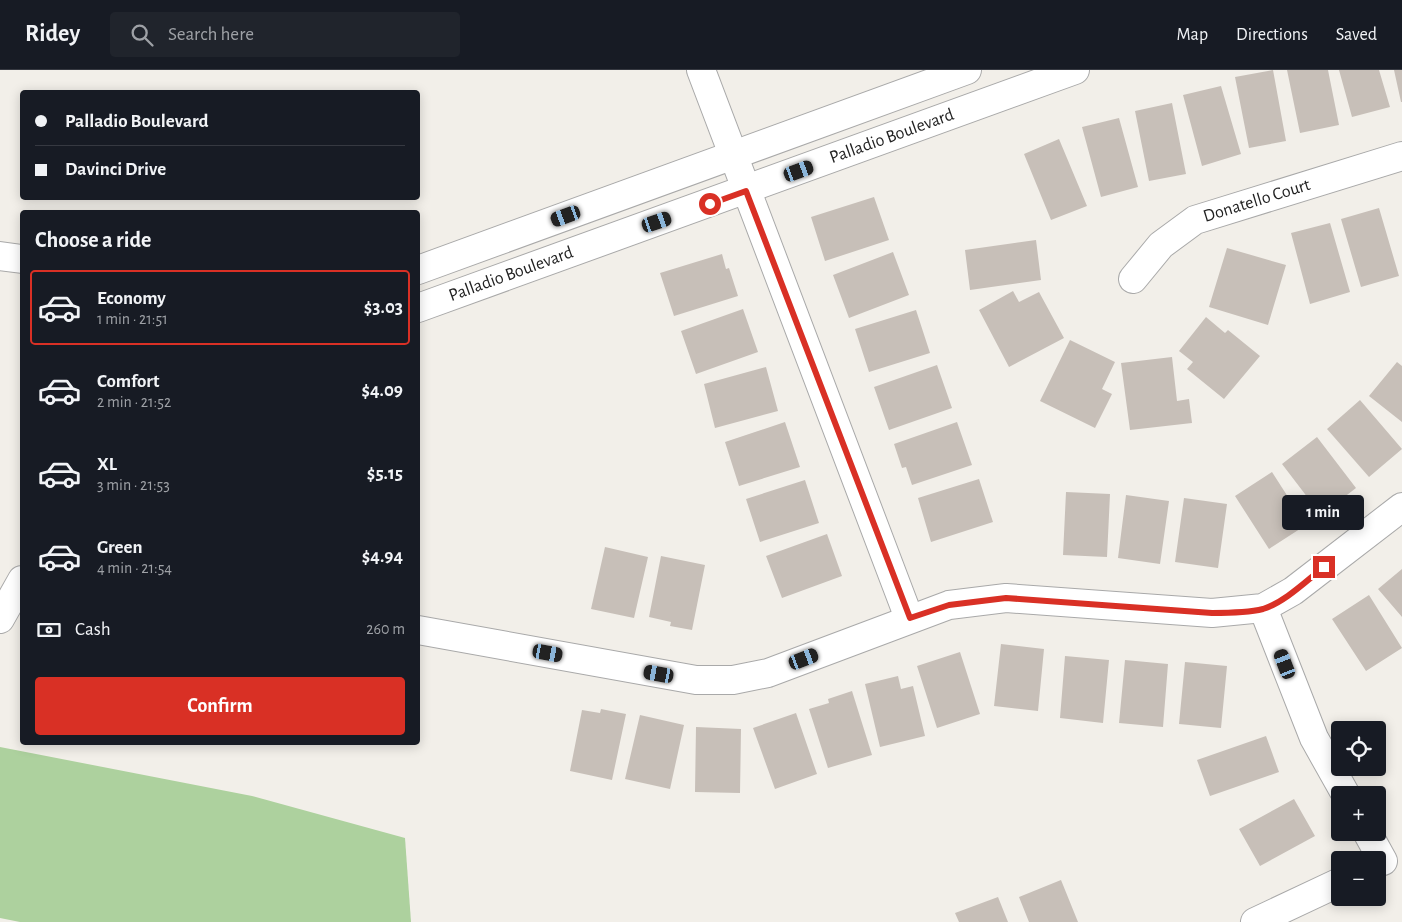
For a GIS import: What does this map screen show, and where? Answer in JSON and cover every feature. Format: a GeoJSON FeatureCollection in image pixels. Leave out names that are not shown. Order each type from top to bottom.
{"type":"FeatureCollection","features":[{"type":"Feature","properties":{"kind":"street"},"geometry":{"type":"LineString","coordinates":[[701,70],[910,618]]}},
{"type":"Feature","properties":{"kind":"street","name":"Palladio Boulevard"},"geometry":{"type":"LineString","coordinates":[[420,269],[967,70]]}},
{"type":"Feature","properties":{"kind":"street","name":"Palladio Boulevard"},"geometry":{"type":"LineString","coordinates":[[420,298],[746,191],[1075,70]]}},
{"type":"Feature","properties":{"kind":"street","name":"Donatello Court"},"geometry":{"type":"LineString","coordinates":[[1133,280],[1162,245],[1195,220],[1402,156]]}},
{"type":"Feature","properties":{"kind":"street"},"geometry":{"type":"LineString","coordinates":[[0,256],[20,259]]}},
{"type":"Feature","properties":{"kind":"street"},"geometry":{"type":"LineString","coordinates":[[420,630],[696,680],[733,680],[768,673],[910,618],[949,605],[1006,598],[1212,613],[1263,608],[1293,591],[1402,507]]}},
{"type":"Feature","properties":{"kind":"street"},"geometry":{"type":"LineString","coordinates":[[0,619],[20,584]]}},
{"type":"Feature","properties":{"kind":"street"},"geometry":{"type":"LineString","coordinates":[[1263,608],[1314,738],[1341,786]]}},
{"type":"Feature","properties":{"kind":"street"},"geometry":{"type":"LineString","coordinates":[[1374,841],[1387,858]]}},
{"type":"Feature","properties":{"kind":"street"},"geometry":{"type":"LineString","coordinates":[[1255,922],[1331,886]]}},
{"type":"Feature","properties":{"kind":"green space"},"geometry":{"type":"Polygon","coordinates":[[[0,747],[252,796],[405,838],[411,922],[20,922],[0,918],[0,747]]]}},
{"type":"Feature","properties":{"kind":"building"},"geometry":{"type":"Polygon","coordinates":[[[1273,70],[1286,141],[1249,148],[1235,77],[1273,70]]]}},
{"type":"Feature","properties":{"kind":"building"},"geometry":{"type":"Polygon","coordinates":[[[1287,70],[1328,70],[1339,125],[1300,133],[1287,70]]]}},
{"type":"Feature","properties":{"kind":"building"},"geometry":{"type":"Polygon","coordinates":[[[1339,70],[1379,70],[1390,107],[1352,117],[1339,70]]]}},
{"type":"Feature","properties":{"kind":"building"},"geometry":{"type":"Polygon","coordinates":[[[1394,70],[1402,70],[1402,102],[1401,102],[1394,70]]]}},
{"type":"Feature","properties":{"kind":"building"},"geometry":{"type":"Polygon","coordinates":[[[1221,86],[1241,154],[1202,166],[1183,95],[1221,86]]]}},
{"type":"Feature","properties":{"kind":"building"},"geometry":{"type":"Polygon","coordinates":[[[1172,103],[1186,174],[1149,181],[1135,111],[1172,103]]]}},
{"type":"Feature","properties":{"kind":"building"},"geometry":{"type":"Polygon","coordinates":[[[1119,118],[1138,187],[1101,197],[1082,127],[1119,118]]]}},
{"type":"Feature","properties":{"kind":"building"},"geometry":{"type":"Polygon","coordinates":[[[1059,139],[1087,206],[1051,220],[1024,154],[1059,139]]]}},
{"type":"Feature","properties":{"kind":"building"},"geometry":{"type":"Polygon","coordinates":[[[874,197],[889,240],[825,261],[811,217],[874,197]]]}},
{"type":"Feature","properties":{"kind":"building"},"geometry":{"type":"Polygon","coordinates":[[[1379,208],[1399,276],[1361,287],[1341,219],[1379,208]]]}},
{"type":"Feature","properties":{"kind":"building"},"geometry":{"type":"Polygon","coordinates":[[[1330,223],[1350,292],[1310,304],[1291,233],[1330,223]]]}},
{"type":"Feature","properties":{"kind":"building"},"geometry":{"type":"Polygon","coordinates":[[[1036,240],[1041,280],[970,290],[965,250],[1036,240]]]}},
{"type":"Feature","properties":{"kind":"building"},"geometry":{"type":"Polygon","coordinates":[[[1227,248],[1286,265],[1268,325],[1209,307],[1227,248]]]}},
{"type":"Feature","properties":{"kind":"building"},"geometry":{"type":"Polygon","coordinates":[[[893,252],[909,295],[849,318],[833,275],[893,252]]]}},
{"type":"Feature","properties":{"kind":"building"},"geometry":{"type":"Polygon","coordinates":[[[722,254],[726,269],[729,268],[738,296],[674,316],[660,273],[722,254]]]}},
{"type":"Feature","properties":{"kind":"building"},"geometry":{"type":"Polygon","coordinates":[[[1013,291],[1019,302],[1039,292],[1064,338],[1009,367],[979,310],[1013,291]]]}},
{"type":"Feature","properties":{"kind":"building"},"geometry":{"type":"Polygon","coordinates":[[[743,309],[758,352],[696,374],[681,331],[743,309]]]}},
{"type":"Feature","properties":{"kind":"building"},"geometry":{"type":"Polygon","coordinates":[[[916,310],[930,353],[869,372],[855,329],[916,310]]]}},
{"type":"Feature","properties":{"kind":"building"},"geometry":{"type":"Polygon","coordinates":[[[1206,317],[1225,333],[1228,330],[1260,356],[1224,399],[1187,369],[1193,362],[1179,351],[1206,317]]]}},
{"type":"Feature","properties":{"kind":"building"},"geometry":{"type":"Polygon","coordinates":[[[1070,340],[1115,362],[1102,389],[1112,394],[1095,428],[1040,401],[1070,340]]]}},
{"type":"Feature","properties":{"kind":"building"},"geometry":{"type":"Polygon","coordinates":[[[1172,357],[1177,401],[1189,399],[1192,423],[1130,430],[1121,363],[1172,357]]]}},
{"type":"Feature","properties":{"kind":"building"},"geometry":{"type":"Polygon","coordinates":[[[1397,362],[1402,366],[1402,422],[1369,396],[1397,362]]]}},
{"type":"Feature","properties":{"kind":"building"},"geometry":{"type":"Polygon","coordinates":[[[937,365],[952,408],[889,430],[874,387],[937,365]]]}},
{"type":"Feature","properties":{"kind":"building"},"geometry":{"type":"Polygon","coordinates":[[[766,367],[778,411],[715,428],[704,384],[766,367]]]}},
{"type":"Feature","properties":{"kind":"building"},"geometry":{"type":"Polygon","coordinates":[[[1360,400],[1402,449],[1369,477],[1327,429],[1360,400]]]}},
{"type":"Feature","properties":{"kind":"building"},"geometry":{"type":"Polygon","coordinates":[[[785,422],[800,467],[739,486],[725,442],[785,422]]]}},
{"type":"Feature","properties":{"kind":"building"},"geometry":{"type":"Polygon","coordinates":[[[957,422],[972,465],[912,485],[906,467],[902,468],[894,444],[957,422]]]}},
{"type":"Feature","properties":{"kind":"building"},"geometry":{"type":"Polygon","coordinates":[[[1317,437],[1356,488],[1321,515],[1282,464],[1317,437]]]}},
{"type":"Feature","properties":{"kind":"building"},"geometry":{"type":"Polygon","coordinates":[[[1272,472],[1306,525],[1269,549],[1235,496],[1272,472]]]}},
{"type":"Feature","properties":{"kind":"building"},"geometry":{"type":"Polygon","coordinates":[[[979,479],[993,522],[931,542],[918,498],[979,479]]]}},
{"type":"Feature","properties":{"kind":"building"},"geometry":{"type":"Polygon","coordinates":[[[805,480],[819,523],[760,542],[746,499],[805,480]]]}},
{"type":"Feature","properties":{"kind":"building"},"geometry":{"type":"Polygon","coordinates":[[[1066,492],[1110,494],[1107,557],[1063,555],[1066,492]]]}},
{"type":"Feature","properties":{"kind":"building"},"geometry":{"type":"Polygon","coordinates":[[[1126,495],[1169,501],[1160,564],[1118,558],[1126,495]]]}},
{"type":"Feature","properties":{"kind":"building"},"geometry":{"type":"Polygon","coordinates":[[[1184,498],[1227,504],[1218,568],[1175,562],[1184,498]]]}},
{"type":"Feature","properties":{"kind":"building"},"geometry":{"type":"Polygon","coordinates":[[[827,534],[842,576],[782,598],[766,556],[827,534]]]}},
{"type":"Feature","properties":{"kind":"building"},"geometry":{"type":"Polygon","coordinates":[[[605,547],[648,557],[634,618],[591,609],[605,547]]]}},
{"type":"Feature","properties":{"kind":"building"},"geometry":{"type":"Polygon","coordinates":[[[661,556],[705,565],[692,630],[670,626],[671,622],[649,617],[661,556]]]}},
{"type":"Feature","properties":{"kind":"building"},"geometry":{"type":"Polygon","coordinates":[[[1402,569],[1402,617],[1378,589],[1402,569]]]}},
{"type":"Feature","properties":{"kind":"building"},"geometry":{"type":"Polygon","coordinates":[[[1369,595],[1402,648],[1366,671],[1332,619],[1369,595]]]}},
{"type":"Feature","properties":{"kind":"building"},"geometry":{"type":"Polygon","coordinates":[[[1001,644],[1044,649],[1038,711],[994,706],[1001,644]]]}},
{"type":"Feature","properties":{"kind":"building"},"geometry":{"type":"Polygon","coordinates":[[[960,652],[980,714],[937,728],[917,666],[960,652]]]}},
{"type":"Feature","properties":{"kind":"building"},"geometry":{"type":"Polygon","coordinates":[[[1065,656],[1109,660],[1103,723],[1060,718],[1065,656]]]}},
{"type":"Feature","properties":{"kind":"building"},"geometry":{"type":"Polygon","coordinates":[[[1125,660],[1168,664],[1163,727],[1119,723],[1125,660]]]}},
{"type":"Feature","properties":{"kind":"building"},"geometry":{"type":"Polygon","coordinates":[[[1185,662],[1227,666],[1221,728],[1179,724],[1185,662]]]}},
{"type":"Feature","properties":{"kind":"building"},"geometry":{"type":"Polygon","coordinates":[[[898,676],[901,689],[913,686],[925,736],[880,747],[865,684],[898,676]]]}},
{"type":"Feature","properties":{"kind":"building"},"geometry":{"type":"Polygon","coordinates":[[[852,691],[872,755],[828,768],[809,709],[829,703],[828,699],[852,691]]]}},
{"type":"Feature","properties":{"kind":"building"},"geometry":{"type":"Polygon","coordinates":[[[601,709],[626,714],[612,780],[570,771],[582,710],[600,713],[601,709]]]}},
{"type":"Feature","properties":{"kind":"building"},"geometry":{"type":"Polygon","coordinates":[[[796,713],[817,774],[775,789],[753,728],[796,713]]]}},
{"type":"Feature","properties":{"kind":"building"},"geometry":{"type":"Polygon","coordinates":[[[640,715],[684,725],[670,789],[625,779],[640,715]]]}},
{"type":"Feature","properties":{"kind":"building"},"geometry":{"type":"Polygon","coordinates":[[[696,727],[741,729],[740,793],[695,792],[696,727]]]}},
{"type":"Feature","properties":{"kind":"building"},"geometry":{"type":"Polygon","coordinates":[[[1266,736],[1279,772],[1210,796],[1197,760],[1266,736]]]}},
{"type":"Feature","properties":{"kind":"building"},"geometry":{"type":"Polygon","coordinates":[[[1294,799],[1315,836],[1260,866],[1239,829],[1294,799]]]}},
{"type":"Feature","properties":{"kind":"building"},"geometry":{"type":"Polygon","coordinates":[[[1061,880],[1078,922],[1029,922],[1019,897],[1061,880]]]}},
{"type":"Feature","properties":{"kind":"building"},"geometry":{"type":"Polygon","coordinates":[[[998,897],[1008,922],[959,922],[955,913],[998,897]]]}},
{"type":"Feature","properties":{"kind":"route"},"geometry":{"type":"LineString","coordinates":[[710,204],[746,191],[910,618],[949,605],[977,600],[1006,598],[1212,613],[1237,612],[1263,608],[1293,591],[1324,567]]}}]}
